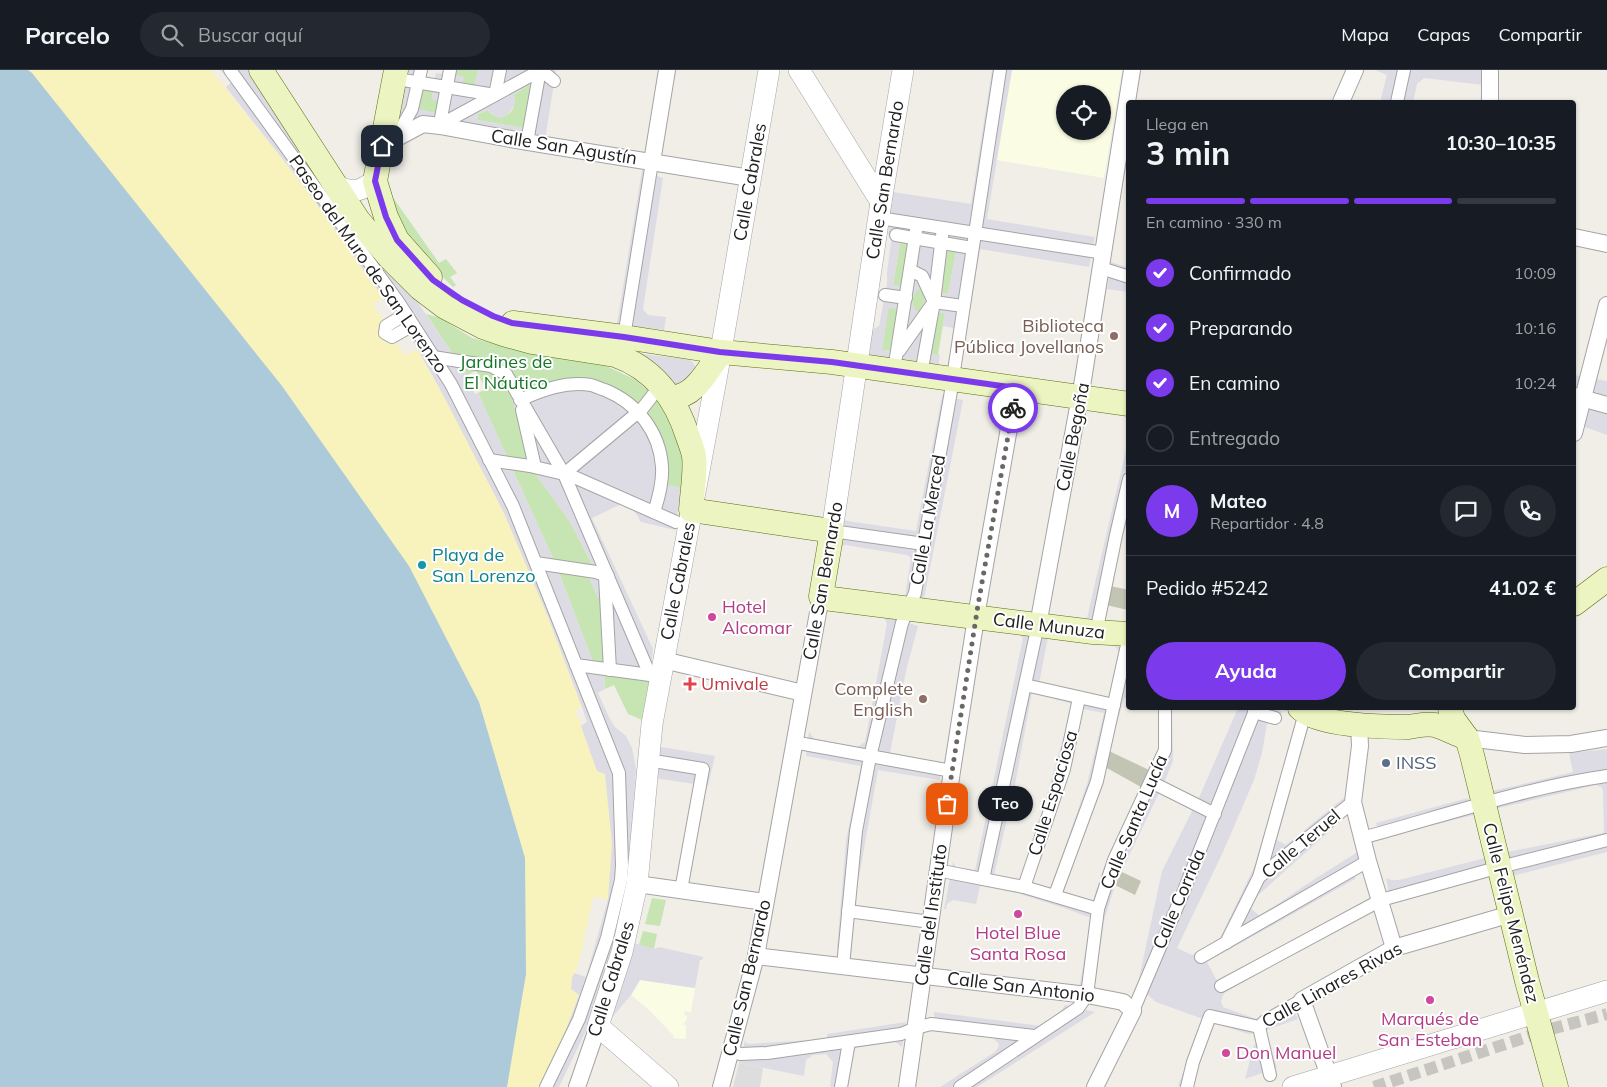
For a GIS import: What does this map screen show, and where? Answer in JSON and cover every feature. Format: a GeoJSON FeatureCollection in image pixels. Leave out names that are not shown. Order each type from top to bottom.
{"type":"FeatureCollection","features":[{"type":"Feature","properties":{"kind":"main road"},"geometry":{"type":"LineString","coordinates":[[261,70],[358,220],[390,258],[420,288],[445,307],[483,327],[532,342],[615,355],[627,359],[644,370],[666,391],[683,421],[694,456],[683,516],[832,531]]}},
{"type":"Feature","properties":{"kind":"main road"},"geometry":{"type":"LineString","coordinates":[[400,75],[375,181],[386,217],[397,240],[433,280],[462,300],[493,316],[512,323],[624,337],[720,352],[857,366],[895,363],[923,366],[952,378],[1126,404]]}},
{"type":"Feature","properties":{"kind":"main road"},"geometry":{"type":"LineString","coordinates":[[666,391],[680,397],[694,389],[720,352]]}},
{"type":"Feature","properties":{"kind":"main road","name":"Calle San Bernardo"},"geometry":{"type":"LineString","coordinates":[[821,596],[832,531]]}},
{"type":"Feature","properties":{"kind":"main road"},"geometry":{"type":"LineString","coordinates":[[1576,602],[1607,579]]}},
{"type":"Feature","properties":{"kind":"main road","name":"Calle Munuza"},"geometry":{"type":"LineString","coordinates":[[821,596],[830,600],[976,617],[1037,630],[1115,634],[1126,646]]}},
{"type":"Feature","properties":{"kind":"main road"},"geometry":{"type":"LineString","coordinates":[[1303,710],[1324,720],[1343,724],[1407,727],[1439,716],[1467,738]]}},
{"type":"Feature","properties":{"kind":"main road"},"geometry":{"type":"LineString","coordinates":[[1361,724],[1375,719],[1380,710]]}},
{"type":"Feature","properties":{"kind":"main road","name":"Calle Felipe Menéndez"},"geometry":{"type":"LineString","coordinates":[[1451,710],[1453,719],[1467,738],[1511,914],[1545,1024],[1556,1087]]}},
{"type":"Feature","properties":{"kind":"street","name":"Paseo del Muro de San Lorenzo"},"geometry":{"type":"LineString","coordinates":[[230,70],[406,314],[451,384],[512,506],[619,773],[621,880],[607,938],[579,1019],[546,1087]]}},
{"type":"Feature","properties":{"kind":"street"},"geometry":{"type":"LineString","coordinates":[[450,70],[447,88],[446,119],[495,96],[541,70]]}},
{"type":"Feature","properties":{"kind":"street"},"geometry":{"type":"LineString","coordinates":[[495,96],[500,70]]}},
{"type":"Feature","properties":{"kind":"street"},"geometry":{"type":"LineString","coordinates":[[541,70],[554,81]]}},
{"type":"Feature","properties":{"kind":"street"},"geometry":{"type":"LineString","coordinates":[[527,142],[541,70]]}},
{"type":"Feature","properties":{"kind":"street"},"geometry":{"type":"LineString","coordinates":[[624,337],[667,70]]}},
{"type":"Feature","properties":{"kind":"street","name":"Calle Cabrales"},"geometry":{"type":"LineString","coordinates":[[577,1087],[622,952],[637,884],[658,672],[683,516],[720,352],[769,70]]}},
{"type":"Feature","properties":{"kind":"street"},"geometry":{"type":"LineString","coordinates":[[799,70],[880,210],[917,224],[974,233],[1103,261],[1126,275]]}},
{"type":"Feature","properties":{"kind":"street","name":"Calle San Bernardo"},"geometry":{"type":"LineString","coordinates":[[832,531],[903,70]]}},
{"type":"Feature","properties":{"kind":"street","name":"Calle La Merced"},"geometry":{"type":"LineString","coordinates":[[843,966],[856,831],[870,757],[902,622],[915,593],[952,378],[1000,70]]}},
{"type":"Feature","properties":{"kind":"street","name":"Calle Begoña"},"geometry":{"type":"LineString","coordinates":[[1129,100],[1132,70]]}},
{"type":"Feature","properties":{"kind":"street"},"geometry":{"type":"LineString","coordinates":[[1342,100],[1355,70]]}},
{"type":"Feature","properties":{"kind":"street"},"geometry":{"type":"LineString","coordinates":[[1397,100],[1404,71]]}},
{"type":"Feature","properties":{"kind":"street"},"geometry":{"type":"LineString","coordinates":[[400,75],[419,76],[447,88],[495,96]]}},
{"type":"Feature","properties":{"kind":"street"},"geometry":{"type":"LineString","coordinates":[[1488,75],[1490,100]]}},
{"type":"Feature","properties":{"kind":"street"},"geometry":{"type":"LineString","coordinates":[[403,125],[412,109],[419,76]]}},
{"type":"Feature","properties":{"kind":"street","name":"Calle San Agustín"},"geometry":{"type":"LineString","coordinates":[[382,146],[423,124],[750,178]]}},
{"type":"Feature","properties":{"kind":"street","name":"Calle Begoña"},"geometry":{"type":"LineString","coordinates":[[983,879],[1037,630],[1080,397],[1126,128]]}},
{"type":"Feature","properties":{"kind":"street"},"geometry":{"type":"LineString","coordinates":[[337,186],[352,192],[360,190],[375,181]]}},
{"type":"Feature","properties":{"kind":"street"},"geometry":{"type":"LineString","coordinates":[[895,363],[917,224]]}},
{"type":"Feature","properties":{"kind":"street"},"geometry":{"type":"LineString","coordinates":[[923,366],[934,302],[943,228]]}},
{"type":"Feature","properties":{"kind":"street"},"geometry":{"type":"LineString","coordinates":[[896,235],[972,248]]}},
{"type":"Feature","properties":{"kind":"street"},"geometry":{"type":"LineString","coordinates":[[1576,237],[1607,244]]}},
{"type":"Feature","properties":{"kind":"street"},"geometry":{"type":"LineString","coordinates":[[910,270],[922,276],[934,302]]}},
{"type":"Feature","properties":{"kind":"street"},"geometry":{"type":"LineString","coordinates":[[885,295],[906,298]]}},
{"type":"Feature","properties":{"kind":"street"},"geometry":{"type":"LineString","coordinates":[[906,298],[923,366]]}},
{"type":"Feature","properties":{"kind":"street"},"geometry":{"type":"LineString","coordinates":[[934,302],[963,306]]}},
{"type":"Feature","properties":{"kind":"street"},"geometry":{"type":"LineString","coordinates":[[895,363],[934,302]]}},
{"type":"Feature","properties":{"kind":"street"},"geometry":{"type":"LineString","coordinates":[[1576,419],[1579,397],[1607,305]]}},
{"type":"Feature","properties":{"kind":"street"},"geometry":{"type":"LineString","coordinates":[[406,314],[386,326],[385,333],[392,337],[413,325]]}},
{"type":"Feature","properties":{"kind":"street"},"geometry":{"type":"LineString","coordinates":[[433,357],[491,366],[506,374],[565,474],[603,573],[658,672]]}},
{"type":"Feature","properties":{"kind":"street"},"geometry":{"type":"LineString","coordinates":[[519,398],[546,388],[568,385],[591,385],[617,396],[640,411],[654,437],[662,466],[659,497],[654,512]]}},
{"type":"Feature","properties":{"kind":"street","name":"Calle del Instituto"},"geometry":{"type":"LineString","coordinates":[[907,1087],[976,617],[1016,388]]}},
{"type":"Feature","properties":{"kind":"street"},"geometry":{"type":"LineString","coordinates":[[565,474],[666,391]]}},
{"type":"Feature","properties":{"kind":"street"},"geometry":{"type":"LineString","coordinates":[[1579,397],[1607,405]]}},
{"type":"Feature","properties":{"kind":"street"},"geometry":{"type":"LineString","coordinates":[[519,398],[532,467]]}},
{"type":"Feature","properties":{"kind":"street"},"geometry":{"type":"LineString","coordinates":[[489,460],[565,474],[654,512],[683,516]]}},
{"type":"Feature","properties":{"kind":"street"},"geometry":{"type":"LineString","coordinates":[[1098,623],[1126,492]]}},
{"type":"Feature","properties":{"kind":"street"},"geometry":{"type":"LineString","coordinates":[[832,531],[924,544]]}},
{"type":"Feature","properties":{"kind":"street"},"geometry":{"type":"LineString","coordinates":[[1116,535],[1126,537]]}},
{"type":"Feature","properties":{"kind":"street"},"geometry":{"type":"LineString","coordinates":[[536,563],[603,573]]}},
{"type":"Feature","properties":{"kind":"street"},"geometry":{"type":"LineString","coordinates":[[603,573],[610,670]]}},
{"type":"Feature","properties":{"kind":"street","name":"Calle San Bernardo"},"geometry":{"type":"LineString","coordinates":[[721,1087],[756,956],[793,742],[821,596]]}},
{"type":"Feature","properties":{"kind":"street"},"geometry":{"type":"LineString","coordinates":[[1055,895],[1097,781],[1115,702],[1123,686],[1126,657]]}},
{"type":"Feature","properties":{"kind":"street"},"geometry":{"type":"LineString","coordinates":[[576,665],[610,670],[658,672],[803,693]]}},
{"type":"Feature","properties":{"kind":"street"},"geometry":{"type":"LineString","coordinates":[[1025,685],[1080,698],[1115,702]]}},
{"type":"Feature","properties":{"kind":"street","name":"Calle Espaciosa"},"geometry":{"type":"LineString","coordinates":[[1024,887],[1064,769],[1080,698]]}},
{"type":"Feature","properties":{"kind":"street","name":"Calle Santa Lucía"},"geometry":{"type":"LineString","coordinates":[[1087,995],[1098,909],[1114,860],[1165,750],[1164,710]]}},
{"type":"Feature","properties":{"kind":"street"},"geometry":{"type":"LineString","coordinates":[[1255,710],[1275,718]]}},
{"type":"Feature","properties":{"kind":"street","name":"Calle Corrida"},"geometry":{"type":"LineString","coordinates":[[1095,1087],[1133,1011],[1215,814],[1255,710]]}},
{"type":"Feature","properties":{"kind":"street"},"geometry":{"type":"LineString","coordinates":[[1259,877],[1303,710]]}},
{"type":"Feature","properties":{"kind":"street"},"geometry":{"type":"LineString","coordinates":[[1361,724],[1353,802],[1368,861],[1394,948]]}},
{"type":"Feature","properties":{"kind":"street"},"geometry":{"type":"LineString","coordinates":[[1467,738],[1525,745],[1571,744],[1607,738]]}},
{"type":"Feature","properties":{"kind":"street"},"geometry":{"type":"LineString","coordinates":[[793,742],[952,771]]}},
{"type":"Feature","properties":{"kind":"street"},"geometry":{"type":"LineString","coordinates":[[660,762],[703,769],[681,890]]}},
{"type":"Feature","properties":{"kind":"street"},"geometry":{"type":"LineString","coordinates":[[1362,838],[1484,804],[1579,780],[1607,776]]}},
{"type":"Feature","properties":{"kind":"street"},"geometry":{"type":"LineString","coordinates":[[1151,782],[1215,814]]}},
{"type":"Feature","properties":{"kind":"street","name":"Calle Teruel"},"geometry":{"type":"LineString","coordinates":[[1226,943],[1259,877],[1353,802]]}},
{"type":"Feature","properties":{"kind":"street"},"geometry":{"type":"LineString","coordinates":[[1221,986],[1380,900],[1607,840]]}},
{"type":"Feature","properties":{"kind":"street"},"geometry":{"type":"LineString","coordinates":[[1201,957],[1368,861]]}},
{"type":"Feature","properties":{"kind":"street"},"geometry":{"type":"LineString","coordinates":[[947,872],[1024,887],[1098,909]]}},
{"type":"Feature","properties":{"kind":"street"},"geometry":{"type":"LineString","coordinates":[[637,884],[765,902]]}},
{"type":"Feature","properties":{"kind":"street"},"geometry":{"type":"LineString","coordinates":[[848,911],[924,921]]}},
{"type":"Feature","properties":{"kind":"street","name":"Calle Linares Rivas"},"geometry":{"type":"LineString","coordinates":[[1187,1087],[1193,1062],[1210,1016],[1259,1028],[1265,1021],[1394,948],[1511,914]]}},
{"type":"Feature","properties":{"kind":"street","name":"Calle San Antonio"},"geometry":{"type":"LineString","coordinates":[[756,956],[1087,995],[1123,1002],[1133,1011]]}},
{"type":"Feature","properties":{"kind":"street"},"geometry":{"type":"LineString","coordinates":[[1293,1087],[1331,1082],[1545,1024],[1607,991]]}},
{"type":"Feature","properties":{"kind":"street"},"geometry":{"type":"LineString","coordinates":[[960,1087],[1078,1008],[1087,995]]}},
{"type":"Feature","properties":{"kind":"street"},"geometry":{"type":"LineString","coordinates":[[1302,1000],[1331,1082]]}},
{"type":"Feature","properties":{"kind":"street"},"geometry":{"type":"LineString","coordinates":[[730,1052],[767,1054],[901,1034],[931,1024],[1034,1036]]}},
{"type":"Feature","properties":{"kind":"street"},"geometry":{"type":"LineString","coordinates":[[598,1026],[668,1087]]}},
{"type":"Feature","properties":{"kind":"street"},"geometry":{"type":"LineString","coordinates":[[1259,1028],[1270,1075]]}},
{"type":"Feature","properties":{"kind":"street"},"geometry":{"type":"LineString","coordinates":[[841,1087],[849,1042]]}},
{"type":"Feature","properties":{"kind":"shaded area"},"geometry":{"type":"Polygon","coordinates":[[[220,70],[248,70],[281,122],[369,248],[401,286],[417,301],[467,375],[475,394],[478,393],[556,565],[595,667],[604,674],[605,689],[598,693],[610,719],[615,727],[626,736],[632,748],[636,769],[628,882],[614,949],[596,1010],[559,1087],[539,1087],[564,1035],[579,995],[571,989],[572,978],[574,973],[586,977],[608,899],[612,844],[605,774],[597,771],[581,726],[587,722],[582,707],[548,617],[504,513],[441,391],[409,334],[393,343],[384,340],[380,336],[379,326],[381,322],[394,313],[303,185],[226,87],[232,82],[220,70]]]}},
{"type":"Feature","properties":{"kind":"shaded area"},"geometry":{"type":"Polygon","coordinates":[[[401,70],[424,70],[422,81],[434,82],[436,73],[464,77],[462,86],[474,89],[478,70],[556,70],[545,140],[401,130],[395,128],[401,70]],[[529,85],[513,94],[515,99],[514,106],[507,115],[500,118],[496,117],[488,110],[478,114],[477,120],[529,129],[536,92],[529,85]],[[420,88],[417,109],[438,113],[440,101],[431,99],[433,90],[420,88]]]}},
{"type":"Feature","properties":{"kind":"shaded area"},"geometry":{"type":"Polygon","coordinates":[[[992,70],[1012,70],[987,219],[1095,237],[1089,267],[980,249],[961,360],[958,329],[943,326],[945,313],[934,311],[928,354],[940,355],[938,368],[869,358],[872,330],[879,326],[887,284],[892,235],[888,234],[893,192],[971,204],[992,70]],[[900,243],[893,285],[903,287],[911,244],[900,243]],[[944,250],[938,292],[948,294],[956,252],[944,250]],[[922,289],[916,291],[912,299],[914,309],[920,311],[925,301],[922,289]],[[889,307],[882,350],[892,351],[899,309],[889,307]]]}},
{"type":"Feature","properties":{"kind":"shaded area"},"geometry":{"type":"Polygon","coordinates":[[[1012,70],[1122,70],[1111,136],[1111,85],[1056,85],[1056,140],[1110,140],[1104,178],[996,160],[1012,70]]]}},
{"type":"Feature","properties":{"kind":"shaded area"},"geometry":{"type":"Polygon","coordinates":[[[1375,70],[1483,70],[1483,85],[1424,78],[1417,84],[1413,100],[1381,100],[1387,75],[1375,70]]]}},
{"type":"Feature","properties":{"kind":"shaded area"},"geometry":{"type":"Polygon","coordinates":[[[642,170],[663,178],[643,309],[648,315],[666,317],[664,330],[617,324],[642,170]]]}},
{"type":"Feature","properties":{"kind":"shaded area"},"geometry":{"type":"Polygon","coordinates":[[[1111,262],[1126,267],[1126,292],[1107,289],[1111,262]]]}},
{"type":"Feature","properties":{"kind":"shaded area"},"geometry":{"type":"Polygon","coordinates":[[[634,353],[687,359],[692,361],[696,368],[681,391],[634,353]]]}},
{"type":"Feature","properties":{"kind":"shaded area"},"geometry":{"type":"Polygon","coordinates":[[[1576,375],[1607,381],[1607,435],[1576,424],[1576,375]]]}},
{"type":"Feature","properties":{"kind":"shaded area","name":"Jardines de El Náutico"},"geometry":{"type":"Polygon","coordinates":[[[557,380],[574,380],[636,402],[666,484],[681,488],[675,530],[641,522],[628,501],[592,518],[653,649],[650,675],[610,670],[603,596],[598,598],[587,575],[596,572],[570,522],[530,466],[512,399],[531,389],[557,380]]]}},
{"type":"Feature","properties":{"kind":"shaded area"},"geometry":{"type":"Polygon","coordinates":[[[942,396],[963,400],[924,599],[905,597],[911,558],[907,555],[845,545],[839,549],[841,520],[916,531],[942,396]]]}},
{"type":"Feature","properties":{"kind":"shaded area"},"geometry":{"type":"Polygon","coordinates":[[[1126,450],[1126,516],[1103,621],[1087,618],[1126,450]]]}},
{"type":"Feature","properties":{"kind":"shaded area"},"geometry":{"type":"Polygon","coordinates":[[[1110,586],[1126,589],[1126,610],[1106,605],[1110,586]]]}},
{"type":"Feature","properties":{"kind":"shaded area"},"geometry":{"type":"Polygon","coordinates":[[[879,616],[918,626],[906,671],[890,753],[943,763],[940,780],[878,770],[854,905],[916,915],[911,926],[854,918],[851,954],[837,949],[846,841],[861,766],[806,756],[809,732],[815,740],[857,747],[865,742],[887,624],[885,619],[879,616]]]}},
{"type":"Feature","properties":{"kind":"shaded area"},"geometry":{"type":"Polygon","coordinates":[[[1017,632],[1048,637],[1039,684],[1109,699],[1121,655],[1115,646],[1126,647],[1126,697],[1060,892],[1092,903],[1105,865],[1158,750],[1158,710],[1172,710],[1173,761],[1164,783],[1198,800],[1237,710],[1280,710],[1282,713],[1267,724],[1262,753],[1254,780],[1223,852],[1177,948],[1192,955],[1220,938],[1260,855],[1294,729],[1307,732],[1277,840],[1286,845],[1345,797],[1343,819],[1254,899],[1249,907],[1260,916],[1359,851],[1355,879],[1207,962],[1217,981],[1326,935],[1224,993],[1221,1001],[1223,1007],[1256,1019],[1289,999],[1298,1019],[1266,1030],[1277,1068],[1245,1079],[1254,1045],[1259,1041],[1256,1033],[1248,1034],[1212,1022],[1197,1062],[1192,1086],[1178,1086],[1203,1019],[1156,1002],[1141,989],[1137,988],[1162,871],[1193,809],[1160,791],[1115,885],[1104,921],[1094,989],[1079,990],[1091,918],[1017,893],[980,886],[976,904],[953,900],[944,909],[953,862],[956,867],[975,870],[1023,638],[1017,632]],[[1032,692],[1015,785],[994,875],[1022,881],[1073,704],[1054,699],[1056,696],[1032,692]],[[1083,709],[1030,884],[1050,890],[1087,784],[1104,713],[1083,709]]]}},
{"type":"Feature","properties":{"kind":"shaded area"},"geometry":{"type":"Polygon","coordinates":[[[650,745],[715,756],[708,786],[647,777],[650,745]]]}},
{"type":"Feature","properties":{"kind":"shaded area"},"geometry":{"type":"Polygon","coordinates":[[[1607,749],[1607,852],[1512,876],[1507,852],[1603,833],[1603,790],[1596,785],[1495,809],[1493,791],[1573,772],[1569,753],[1607,749]]]}},
{"type":"Feature","properties":{"kind":"shaded area"},"geometry":{"type":"Polygon","coordinates":[[[1109,751],[1149,770],[1141,787],[1105,767],[1109,751]]]}},
{"type":"Feature","properties":{"kind":"shaded area"},"geometry":{"type":"Polygon","coordinates":[[[1468,798],[1474,815],[1385,837],[1380,840],[1376,823],[1468,798]]]}},
{"type":"Feature","properties":{"kind":"shaded area"},"geometry":{"type":"Polygon","coordinates":[[[1485,858],[1491,877],[1391,903],[1386,878],[1399,880],[1485,858]]]}},
{"type":"Feature","properties":{"kind":"shaded area"},"geometry":{"type":"Polygon","coordinates":[[[1122,872],[1141,881],[1135,895],[1115,885],[1122,872]]]}},
{"type":"Feature","properties":{"kind":"shaded area"},"geometry":{"type":"Polygon","coordinates":[[[634,943],[654,949],[659,947],[703,957],[700,960],[695,988],[640,980],[631,995],[610,1020],[634,943]]]}},
{"type":"Feature","properties":{"kind":"shaded area"},"geometry":{"type":"Polygon","coordinates":[[[640,980],[695,988],[691,1012],[685,1011],[684,1015],[687,1018],[685,1023],[682,1024],[686,1025],[686,1039],[673,1038],[674,1036],[649,1010],[631,995],[640,980]]]}},
{"type":"Feature","properties":{"kind":"shaded area"},"geometry":{"type":"Polygon","coordinates":[[[1065,1005],[1095,1012],[977,1087],[940,1087],[995,1052],[999,1044],[993,1038],[935,1030],[934,1012],[1041,1026],[1062,1010],[1065,1005]]]}},
{"type":"Feature","properties":{"kind":"shaded area"},"geometry":{"type":"Polygon","coordinates":[[[906,1022],[902,1047],[895,1042],[855,1048],[848,1087],[830,1087],[833,1062],[826,1054],[813,1055],[806,1060],[804,1076],[739,1063],[745,1041],[748,1044],[827,1039],[827,1034],[906,1022]]]}},
{"type":"Feature","properties":{"kind":"shaded area"},"geometry":{"type":"Polygon","coordinates":[[[739,1063],[763,1068],[760,1087],[733,1087],[739,1063]]]}},
{"type":"Feature","properties":{"kind":"green space"},"geometry":{"type":"Polygon","coordinates":[[[456,70],[478,70],[474,89],[462,86],[455,75],[456,70]]]}},
{"type":"Feature","properties":{"kind":"green space"},"geometry":{"type":"Polygon","coordinates":[[[529,85],[536,92],[529,129],[477,120],[478,114],[488,110],[498,117],[508,114],[514,106],[513,95],[529,85]]]}},
{"type":"Feature","properties":{"kind":"green space"},"geometry":{"type":"Polygon","coordinates":[[[420,88],[433,90],[440,101],[438,114],[417,109],[420,88]]]}},
{"type":"Feature","properties":{"kind":"green space"},"geometry":{"type":"Polygon","coordinates":[[[387,189],[439,263],[446,259],[457,273],[450,277],[456,285],[453,287],[407,242],[387,189]]]}},
{"type":"Feature","properties":{"kind":"green space"},"geometry":{"type":"Polygon","coordinates":[[[900,243],[911,244],[904,287],[893,285],[900,243]]]}},
{"type":"Feature","properties":{"kind":"green space"},"geometry":{"type":"Polygon","coordinates":[[[944,250],[956,252],[948,294],[938,292],[944,250]]]}},
{"type":"Feature","properties":{"kind":"green space"},"geometry":{"type":"Polygon","coordinates":[[[920,288],[922,289],[925,301],[920,311],[917,312],[912,303],[912,297],[920,288]]]}},
{"type":"Feature","properties":{"kind":"green space"},"geometry":{"type":"Polygon","coordinates":[[[888,307],[899,309],[892,351],[882,350],[888,307]]]}},
{"type":"Feature","properties":{"kind":"green space"},"geometry":{"type":"Polygon","coordinates":[[[934,311],[945,313],[938,355],[927,354],[934,311]]]}},
{"type":"Feature","properties":{"kind":"green space","name":"Jardines de El Náutico"},"geometry":{"type":"Polygon","coordinates":[[[426,314],[440,318],[472,338],[542,356],[606,366],[634,379],[653,394],[668,414],[679,436],[683,460],[681,488],[666,485],[574,380],[557,380],[531,389],[530,466],[570,522],[596,572],[603,596],[650,675],[652,724],[628,714],[614,685],[605,689],[604,674],[595,667],[556,565],[478,393],[486,389],[476,371],[467,375],[426,314]]]}},
{"type":"Feature","properties":{"kind":"green space"},"geometry":{"type":"Polygon","coordinates":[[[652,898],[666,900],[660,926],[645,924],[652,898]]]}},
{"type":"Feature","properties":{"kind":"green space"},"geometry":{"type":"Polygon","coordinates":[[[643,931],[657,934],[654,949],[639,945],[643,931]]]}},
{"type":"Feature","properties":{"kind":"sand","name":"Playa de San Lorenzo"},"geometry":{"type":"Polygon","coordinates":[[[0,70],[211,70],[303,185],[384,298],[373,304],[383,320],[381,322],[393,343],[396,342],[405,356],[417,349],[473,451],[504,513],[525,561],[582,707],[575,709],[597,769],[605,774],[613,842],[608,899],[593,897],[580,958],[571,984],[574,992],[579,995],[564,1035],[539,1087],[438,1087],[0,70]]]}},
{"type":"Feature","properties":{"kind":"water"},"geometry":{"type":"Polygon","coordinates":[[[0,70],[28,70],[32,73],[282,386],[409,566],[479,702],[525,858],[526,974],[507,1087],[0,1087],[0,70]]]}},
{"type":"Feature","properties":{"kind":"tunnel"},"geometry":{"type":"LineString","coordinates":[[1551,1029],[1607,1014]]}},
{"type":"Feature","properties":{"kind":"tunnel"},"geometry":{"type":"LineString","coordinates":[[1374,1087],[1530,1036]]}},
{"type":"Feature","properties":{"kind":"way so far"},"geometry":{"type":"LineString","coordinates":[[947,804],[978,605],[1013,408]]}},
{"type":"Feature","properties":{"kind":"place","name":"Biblioteca Pública Jovellanos"},"geometry":{"type":"Point","coordinates":[1114,336]}},
{"type":"Feature","properties":{"kind":"place","name":"Playa de San Lorenzo"},"geometry":{"type":"Point","coordinates":[422,565]}},
{"type":"Feature","properties":{"kind":"place","name":"Hotel Alcomar"},"geometry":{"type":"Point","coordinates":[712,617]}},
{"type":"Feature","properties":{"kind":"place","name":"Umivale"},"geometry":{"type":"Point","coordinates":[690,684]}},
{"type":"Feature","properties":{"kind":"place","name":"Complete English"},"geometry":{"type":"Point","coordinates":[923,699]}},
{"type":"Feature","properties":{"kind":"place","name":"INSS"},"geometry":{"type":"Point","coordinates":[1386,763]}},
{"type":"Feature","properties":{"kind":"place","name":"Teo"},"geometry":{"type":"Point","coordinates":[947,804]}},
{"type":"Feature","properties":{"kind":"place","name":"Hotel Blue Santa Rosa"},"geometry":{"type":"Point","coordinates":[1018,914]}},
{"type":"Feature","properties":{"kind":"place","name":"Marqués de San Esteban"},"geometry":{"type":"Point","coordinates":[1430,1000]}},
{"type":"Feature","properties":{"kind":"place","name":"Don Manuel"},"geometry":{"type":"Point","coordinates":[1226,1053]}},
{"type":"Feature","properties":{"kind":"route"},"geometry":{"type":"LineString","coordinates":[[382,146],[375,181],[386,217],[397,240],[433,280],[462,300],[493,316],[512,323],[624,337],[720,352],[832,362],[1016,388],[1013,408]]}}]}
